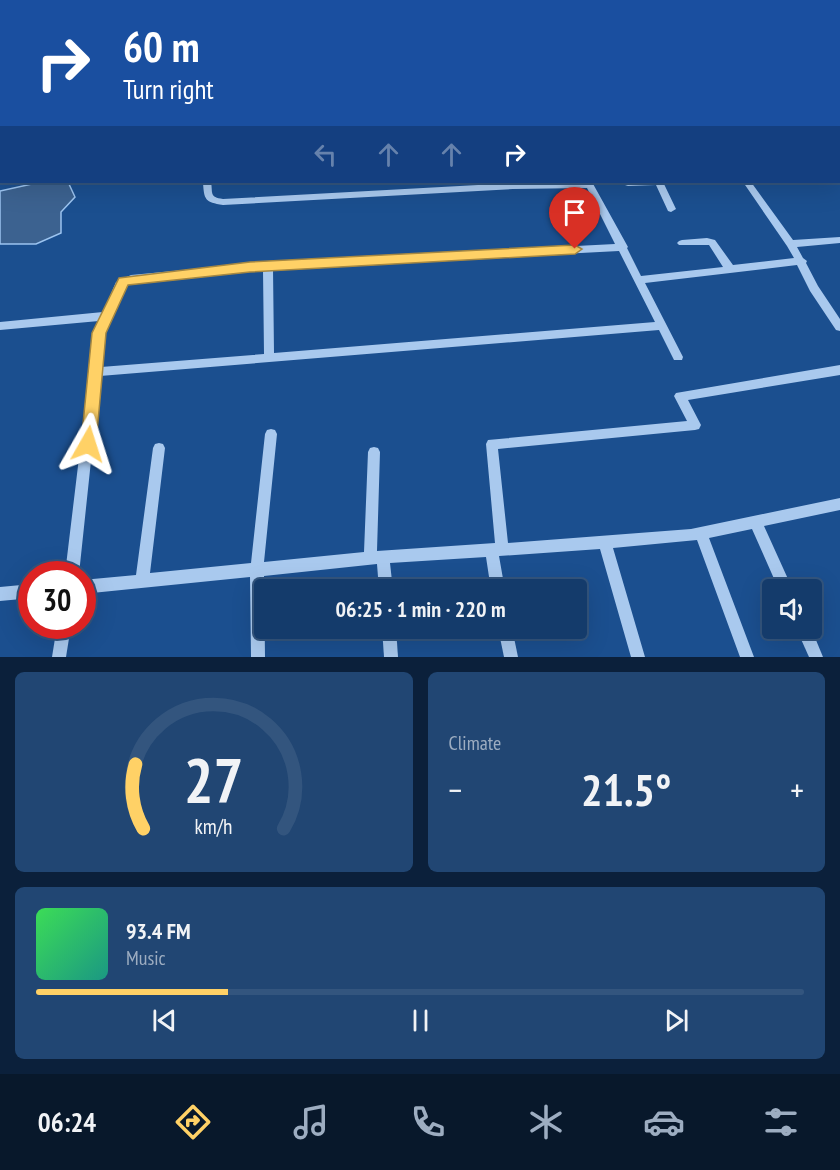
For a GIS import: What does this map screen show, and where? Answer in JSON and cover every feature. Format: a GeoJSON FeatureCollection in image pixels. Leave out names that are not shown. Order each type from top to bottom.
{"type":"FeatureCollection","features":[{"type":"Feature","properties":{"kind":"street"},"geometry":{"type":"LineString","coordinates":[[207,183],[208,196],[212,200],[223,202],[589,183],[678,357]]}},
{"type":"Feature","properties":{"kind":"street"},"geometry":{"type":"LineString","coordinates":[[660,183],[670,209]]}},
{"type":"Feature","properties":{"kind":"street"},"geometry":{"type":"LineString","coordinates":[[748,183],[802,261],[814,288],[840,327]]}},
{"type":"Feature","properties":{"kind":"street"},"geometry":{"type":"LineString","coordinates":[[791,244],[840,240]]}},
{"type":"Feature","properties":{"kind":"street"},"geometry":{"type":"LineString","coordinates":[[682,243],[712,242],[730,270]]}},
{"type":"Feature","properties":{"kind":"street"},"geometry":{"type":"LineString","coordinates":[[73,561],[99,333],[120,285],[131,279],[268,266],[623,247]]}},
{"type":"Feature","properties":{"kind":"street"},"geometry":{"type":"LineString","coordinates":[[639,280],[802,261]]}},
{"type":"Feature","properties":{"kind":"street"},"geometry":{"type":"LineString","coordinates":[[268,266],[269,358]]}},
{"type":"Feature","properties":{"kind":"street"},"geometry":{"type":"LineString","coordinates":[[0,326],[106,316]]}},
{"type":"Feature","properties":{"kind":"street"},"geometry":{"type":"LineString","coordinates":[[95,372],[663,326]]}},
{"type":"Feature","properties":{"kind":"street"},"geometry":{"type":"LineString","coordinates":[[497,579],[492,444],[695,425],[680,396],[840,370]]}},
{"type":"Feature","properties":{"kind":"street"},"geometry":{"type":"LineString","coordinates":[[258,657],[257,569],[271,434]]}},
{"type":"Feature","properties":{"kind":"street"},"geometry":{"type":"LineString","coordinates":[[142,582],[159,448]]}},
{"type":"Feature","properties":{"kind":"street"},"geometry":{"type":"LineString","coordinates":[[374,452],[376,557],[383,579]]}},
{"type":"Feature","properties":{"kind":"street"},"geometry":{"type":"LineString","coordinates":[[96,586],[376,557],[605,543],[701,533],[840,504]]}},
{"type":"Feature","properties":{"kind":"street"},"geometry":{"type":"LineString","coordinates":[[756,523],[781,579]]}},
{"type":"Feature","properties":{"kind":"street"},"geometry":{"type":"LineString","coordinates":[[701,533],[747,657]]}},
{"type":"Feature","properties":{"kind":"street"},"geometry":{"type":"LineString","coordinates":[[605,543],[638,657]]}},
{"type":"Feature","properties":{"kind":"street"},"geometry":{"type":"LineString","coordinates":[[0,594],[18,592]]}},
{"type":"Feature","properties":{"kind":"street"},"geometry":{"type":"LineString","coordinates":[[59,657],[62,639]]}},
{"type":"Feature","properties":{"kind":"street"},"geometry":{"type":"LineString","coordinates":[[390,639],[391,657]]}},
{"type":"Feature","properties":{"kind":"street"},"geometry":{"type":"LineString","coordinates":[[508,639],[511,657]]}},
{"type":"Feature","properties":{"kind":"street"},"geometry":{"type":"LineString","coordinates":[[808,639],[816,657]]}},
{"type":"Feature","properties":{"kind":"water"},"geometry":{"type":"Polygon","coordinates":[[[36,183],[68,183],[75,197],[61,212],[61,233],[36,244],[0,244],[0,191],[36,183]]]}},
{"type":"Feature","properties":{"kind":"route"},"geometry":{"type":"LineString","coordinates":[[88,444],[99,333],[123,281],[250,267],[575,249]]}}]}
